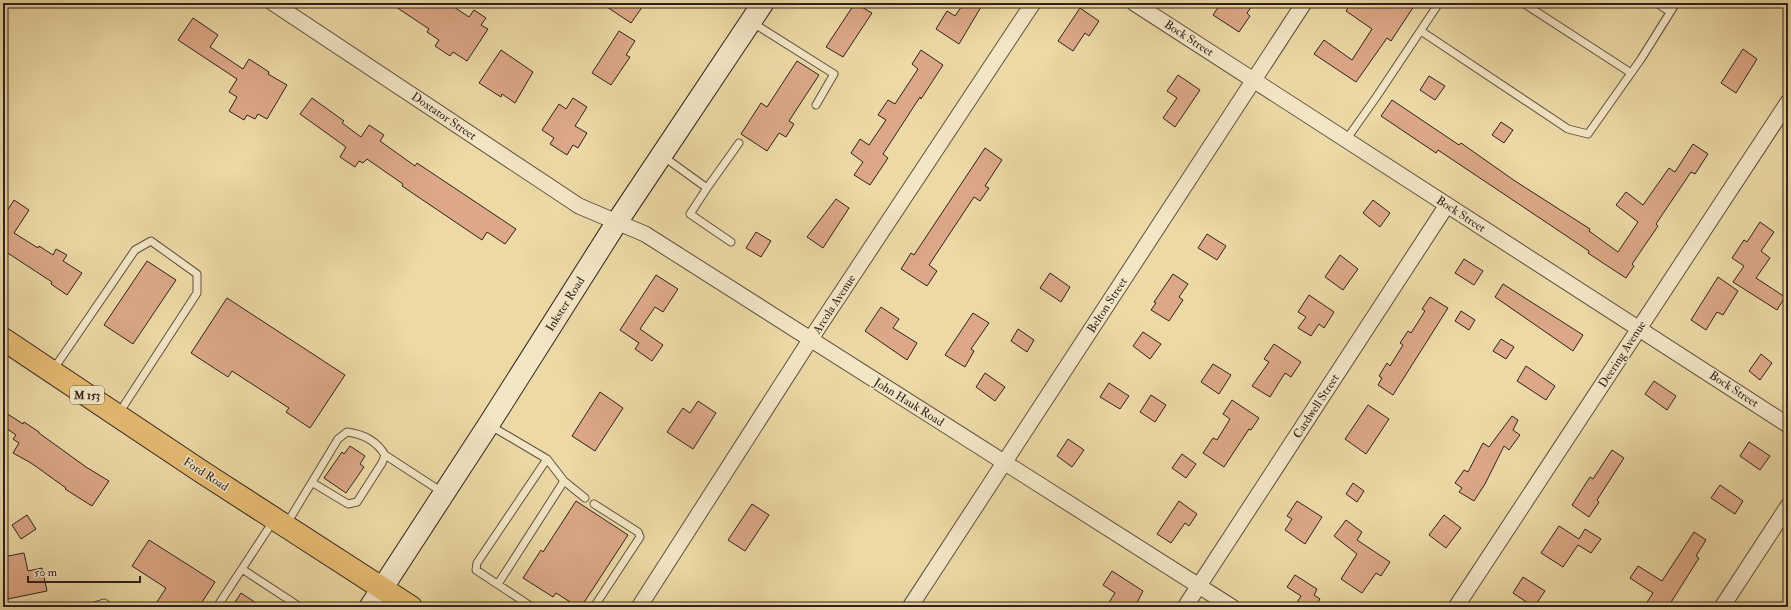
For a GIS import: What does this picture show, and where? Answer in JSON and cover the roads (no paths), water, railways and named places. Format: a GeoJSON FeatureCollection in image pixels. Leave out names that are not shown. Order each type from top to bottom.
{"type":"FeatureCollection","features":[{"type":"Feature","properties":{"kind":"main road","name":"Inkster Road"},"geometry":{"type":"LineString","coordinates":[[370,607],[489,424],[617,222],[763,3]]}},
{"type":"Feature","properties":{"kind":"main road","name":"Ford Road"},"geometry":{"type":"LineString","coordinates":[[3,339],[202,472],[412,607]]}},
{"type":"Feature","properties":{"kind":"street","name":"Doxtator Street"},"geometry":{"type":"LineString","coordinates":[[274,3],[579,206],[617,222]]}},
{"type":"Feature","properties":{"kind":"street","name":"Arcola Avenue"},"geometry":{"type":"LineString","coordinates":[[639,607],[810,340],[1033,3]]}},
{"type":"Feature","properties":{"kind":"street","name":"Bock Street"},"geometry":{"type":"LineString","coordinates":[[1134,3],[1788,425]]}},
{"type":"Feature","properties":{"kind":"street","name":"Belton Street"},"geometry":{"type":"LineString","coordinates":[[910,607],[1304,3]]}},
{"type":"Feature","properties":{"kind":"street","name":"Deering Avenue"},"geometry":{"type":"LineString","coordinates":[[1456,607],[1788,102]]}},
{"type":"Feature","properties":{"kind":"street","name":"Cardwell Street"},"geometry":{"type":"LineString","coordinates":[[1185,607],[1446,205]]}},
{"type":"Feature","properties":{"kind":"street","name":"John Hauk Road"},"geometry":{"type":"LineString","coordinates":[[617,222],[645,234],[1232,607]]}},
{"type":"Feature","properties":{"kind":"street"},"geometry":{"type":"LineString","coordinates":[[1722,607],[1788,506]]}},
{"type":"Feature","properties":{"kind":"lane"},"geometry":{"type":"LineString","coordinates":[[1346,140],[1439,3]]}},
{"type":"Feature","properties":{"kind":"lane"},"geometry":{"type":"LineString","coordinates":[[1523,3],[1632,73]]}},
{"type":"Feature","properties":{"kind":"lane"},"geometry":{"type":"LineString","coordinates":[[1657,3],[1670,12]]}},
{"type":"Feature","properties":{"kind":"lane"},"geometry":{"type":"LineString","coordinates":[[1421,31],[1568,129],[1588,134],[1632,73],[1676,3]]}},
{"type":"Feature","properties":{"kind":"lane"},"geometry":{"type":"LineString","coordinates":[[1783,3],[1788,6]]}},
{"type":"Feature","properties":{"kind":"lane"},"geometry":{"type":"LineString","coordinates":[[751,22],[834,74],[816,105]]}},
{"type":"Feature","properties":{"kind":"lane"},"geometry":{"type":"LineString","coordinates":[[731,242],[690,214],[738,143]]}},
{"type":"Feature","properties":{"kind":"lane"},"geometry":{"type":"LineString","coordinates":[[662,156],[707,188]]}},
{"type":"Feature","properties":{"kind":"lane"},"geometry":{"type":"LineString","coordinates":[[52,372],[136,250],[151,241],[197,274],[197,293],[118,415]]}},
{"type":"Feature","properties":{"kind":"lane"},"geometry":{"type":"LineString","coordinates":[[489,424],[547,459],[564,481],[585,498]]}},
{"type":"Feature","properties":{"kind":"lane"},"geometry":{"type":"LineString","coordinates":[[217,607],[242,569],[313,483],[319,468],[338,440],[347,432],[362,434],[381,448],[385,455],[444,493]]}},
{"type":"Feature","properties":{"kind":"lane"},"geometry":{"type":"LineString","coordinates":[[313,483],[348,504],[357,502],[382,463],[385,455]]}},
{"type":"Feature","properties":{"kind":"lane"},"geometry":{"type":"LineString","coordinates":[[532,607],[476,570],[477,563],[547,459]]}},
{"type":"Feature","properties":{"kind":"lane"},"geometry":{"type":"LineString","coordinates":[[498,584],[564,481]]}},
{"type":"Feature","properties":{"kind":"lane"},"geometry":{"type":"LineString","coordinates":[[594,504],[638,532],[640,537],[594,607]]}},
{"type":"Feature","properties":{"kind":"lane"},"geometry":{"type":"LineString","coordinates":[[242,569],[300,607]]}},
{"type":"Feature","properties":{"kind":"lane"},"geometry":{"type":"LineString","coordinates":[[90,607],[104,603],[110,607]]}}]}
